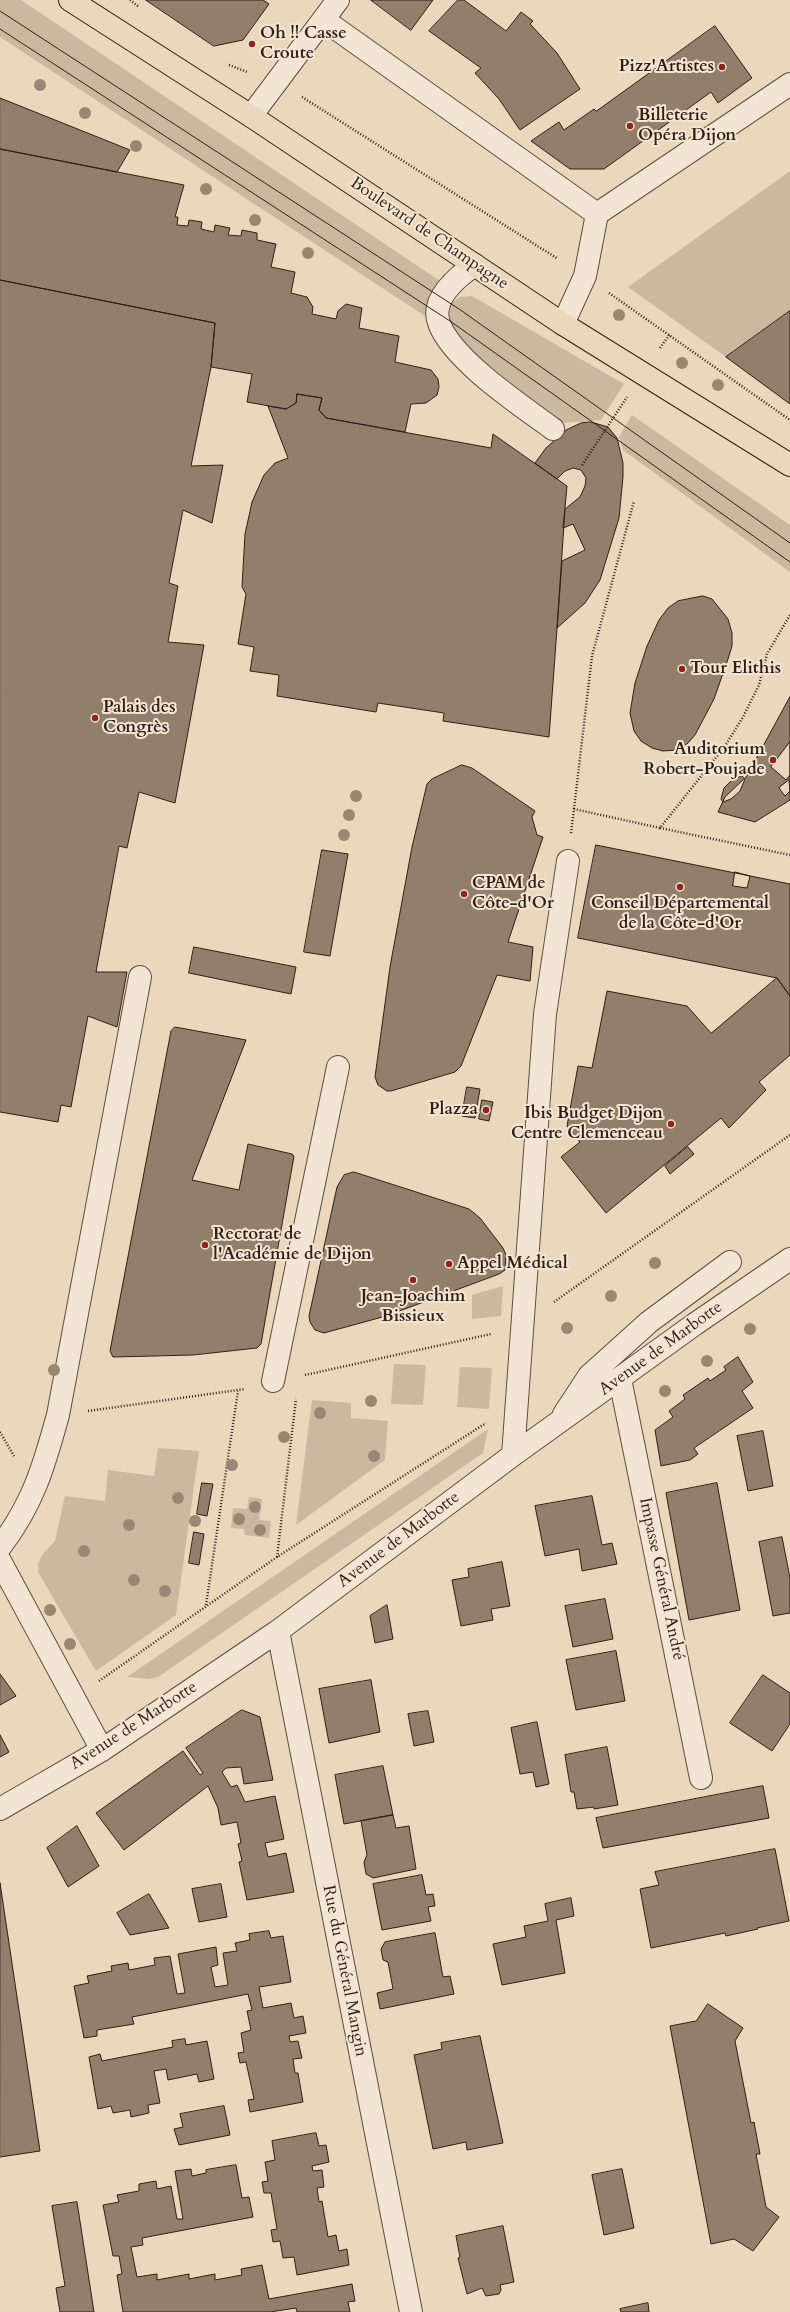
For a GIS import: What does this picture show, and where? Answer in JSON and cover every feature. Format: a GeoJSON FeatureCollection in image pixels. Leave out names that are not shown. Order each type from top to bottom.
{"type":"FeatureCollection","features":[{"type":"Feature","properties":{"kind":"main road","name":"Boulevard de Champagne"},"geometry":{"type":"LineString","coordinates":[[70,0],[251,116],[563,324],[790,465]]}},
{"type":"Feature","properties":{"kind":"street"},"geometry":{"type":"LineString","coordinates":[[251,116],[338,0]]}},
{"type":"Feature","properties":{"kind":"street"},"geometry":{"type":"LineString","coordinates":[[324,20],[597,214]]}},
{"type":"Feature","properties":{"kind":"street"},"geometry":{"type":"LineString","coordinates":[[563,324],[585,276],[597,214],[790,84]]}},
{"type":"Feature","properties":{"kind":"street"},"geometry":{"type":"LineString","coordinates":[[475,265],[460,275],[442,299],[438,314],[439,323],[459,353],[502,390],[553,429]]}},
{"type":"Feature","properties":{"kind":"street"},"geometry":{"type":"LineString","coordinates":[[513,1454],[524,1323],[545,1014],[568,861]]}},
{"type":"Feature","properties":{"kind":"street"},"geometry":{"type":"LineString","coordinates":[[0,1547],[18,1524],[33,1493],[44,1466],[58,1415],[140,977]]}},
{"type":"Feature","properties":{"kind":"street"},"geometry":{"type":"LineString","coordinates":[[273,1381],[338,1067]]}},
{"type":"Feature","properties":{"kind":"street","name":"Avenue de Marbotte"},"geometry":{"type":"LineString","coordinates":[[0,1809],[102,1750],[278,1631],[513,1454],[695,1324],[790,1259]]}},
{"type":"Feature","properties":{"kind":"street"},"geometry":{"type":"LineString","coordinates":[[558,1423],[589,1376],[649,1322],[730,1262]]}},
{"type":"Feature","properties":{"kind":"street","name":"Impasse Général André"},"geometry":{"type":"LineString","coordinates":[[620,1379],[701,1778]]}},
{"type":"Feature","properties":{"kind":"street"},"geometry":{"type":"LineString","coordinates":[[0,1560],[102,1750]]}},
{"type":"Feature","properties":{"kind":"street","name":"Rue du Général Mangin"},"geometry":{"type":"LineString","coordinates":[[278,1631],[411,2312]]}},
{"type":"Feature","properties":{"kind":"path"},"geometry":{"type":"LineString","coordinates":[[130,0],[142,9]]}},
{"type":"Feature","properties":{"kind":"path"},"geometry":{"type":"LineString","coordinates":[[225,63],[298,94],[585,276],[790,420]]}},
{"type":"Feature","properties":{"kind":"path"},"geometry":{"type":"LineString","coordinates":[[568,861],[592,656],[634,501]]}},
{"type":"Feature","properties":{"kind":"path"},"geometry":{"type":"LineString","coordinates":[[660,828],[725,746],[743,717],[759,685],[767,654],[790,615]]}},
{"type":"Feature","properties":{"kind":"path"},"geometry":{"type":"LineString","coordinates":[[574,809],[790,855]]}},
{"type":"Feature","properties":{"kind":"path"},"geometry":{"type":"LineString","coordinates":[[58,1415],[238,1390],[273,1381],[496,1333],[524,1323],[790,1135]]}},
{"type":"Feature","properties":{"kind":"path"},"geometry":{"type":"LineString","coordinates":[[277,1557],[299,1376]]}},
{"type":"Feature","properties":{"kind":"path"},"geometry":{"type":"LineString","coordinates":[[206,1606],[238,1390]]}},
{"type":"Feature","properties":{"kind":"path"},"geometry":{"type":"LineString","coordinates":[[74,1698],[277,1557],[518,1402]]}},
{"type":"Feature","properties":{"kind":"shaded area"},"geometry":{"type":"Polygon","coordinates":[[[0,0],[21,0],[443,283],[425,316],[0,37],[0,0]]]}},
{"type":"Feature","properties":{"kind":"shaded area"},"geometry":{"type":"Polygon","coordinates":[[[790,171],[790,311],[726,357],[628,287],[790,171]]]}},
{"type":"Feature","properties":{"kind":"shaded area"},"geometry":{"type":"Polygon","coordinates":[[[472,296],[624,384],[601,420],[562,423],[458,341],[448,316],[448,306],[460,297],[472,296]]]}},
{"type":"Feature","properties":{"kind":"shaded area"},"geometry":{"type":"Polygon","coordinates":[[[632,415],[790,525],[790,572],[623,450],[619,437],[632,415]]]}},
{"type":"Feature","properties":{"kind":"shaded area"},"geometry":{"type":"Polygon","coordinates":[[[503,1286],[501,1316],[472,1319],[472,1295],[503,1286]]]}},
{"type":"Feature","properties":{"kind":"shaded area"},"geometry":{"type":"Polygon","coordinates":[[[394,1364],[426,1365],[423,1405],[391,1404],[394,1364]]]}},
{"type":"Feature","properties":{"kind":"shaded area"},"geometry":{"type":"Polygon","coordinates":[[[460,1367],[492,1368],[489,1409],[457,1407],[460,1367]]]}},
{"type":"Feature","properties":{"kind":"shaded area"},"geometry":{"type":"Polygon","coordinates":[[[312,1400],[351,1403],[351,1418],[388,1421],[385,1460],[296,1525],[312,1400]]]}},
{"type":"Feature","properties":{"kind":"shaded area"},"geometry":{"type":"Polygon","coordinates":[[[488,1429],[483,1453],[158,1677],[149,1679],[127,1677],[488,1429]]]}},
{"type":"Feature","properties":{"kind":"shaded area"},"geometry":{"type":"Polygon","coordinates":[[[158,1448],[199,1451],[176,1615],[96,1671],[38,1572],[38,1564],[42,1555],[55,1541],[65,1496],[105,1501],[108,1470],[154,1476],[158,1448]]]}},
{"type":"Feature","properties":{"kind":"shaded area"},"geometry":{"type":"Polygon","coordinates":[[[249,1497],[262,1499],[259,1520],[271,1521],[269,1538],[245,1535],[244,1529],[231,1528],[233,1508],[247,1509],[249,1497]]]}},
{"type":"Feature","properties":{"kind":"building"},"geometry":{"type":"Polygon","coordinates":[[[146,0],[263,0],[269,4],[243,40],[214,46],[146,0]]]}},
{"type":"Feature","properties":{"kind":"building"},"geometry":{"type":"Polygon","coordinates":[[[371,0],[433,0],[411,30],[371,0]]]}},
{"type":"Feature","properties":{"kind":"building"},"geometry":{"type":"Polygon","coordinates":[[[458,0],[464,0],[506,31],[521,12],[533,21],[530,24],[557,53],[580,89],[520,130],[499,99],[475,73],[481,68],[429,31],[458,0]]]}},
{"type":"Feature","properties":{"kind":"building"},"geometry":{"type":"Polygon","coordinates":[[[715,26],[752,78],[718,103],[711,92],[604,169],[570,169],[531,141],[559,122],[564,130],[594,109],[596,111],[715,26]]]}},
{"type":"Feature","properties":{"kind":"building"},"geometry":{"type":"Polygon","coordinates":[[[0,98],[130,150],[117,172],[0,149],[0,98]]]}},
{"type":"Feature","properties":{"kind":"building"},"geometry":{"type":"Polygon","coordinates":[[[0,149],[184,185],[175,217],[178,217],[177,225],[188,226],[189,220],[202,222],[201,229],[214,232],[215,225],[230,228],[228,235],[241,236],[242,230],[257,233],[257,240],[276,244],[271,267],[295,272],[291,293],[307,297],[313,307],[312,314],[336,319],[338,311],[346,304],[362,308],[359,328],[399,336],[395,362],[431,370],[438,379],[439,387],[437,395],[426,403],[411,404],[405,432],[326,418],[319,410],[322,398],[297,394],[296,403],[286,409],[247,402],[252,374],[211,367],[215,323],[0,280],[0,149]]]}},
{"type":"Feature","properties":{"kind":"building","name":"Palais des Congrès"},"geometry":{"type":"Polygon","coordinates":[[[0,280],[215,323],[211,367],[191,466],[223,465],[212,523],[183,510],[169,583],[178,586],[168,642],[204,645],[175,803],[139,792],[127,848],[119,846],[96,972],[127,972],[117,1027],[88,1016],[71,1107],[61,1105],[58,1122],[0,1112],[0,280]]]}},
{"type":"Feature","properties":{"kind":"building"},"geometry":{"type":"Polygon","coordinates":[[[790,311],[790,404],[726,357],[790,311]]]}},
{"type":"Feature","properties":{"kind":"building"},"geometry":{"type":"Polygon","coordinates":[[[297,394],[322,398],[319,410],[326,418],[491,448],[493,434],[567,486],[563,528],[573,524],[585,550],[562,561],[549,737],[443,721],[444,713],[378,703],[376,712],[277,696],[279,675],[250,671],[254,647],[238,644],[246,594],[242,587],[245,534],[252,502],[264,475],[275,463],[288,458],[268,406],[286,409],[296,403],[297,394]]]}},
{"type":"Feature","properties":{"kind":"building"},"geometry":{"type":"Polygon","coordinates":[[[591,422],[608,427],[617,438],[623,463],[619,518],[600,580],[585,603],[557,628],[565,509],[580,497],[585,486],[586,478],[581,470],[573,468],[565,471],[557,479],[535,463],[546,448],[566,430],[581,423],[591,422]]]}},
{"type":"Feature","properties":{"kind":"building","name":"Tour Elithis"},"geometry":{"type":"Polygon","coordinates":[[[703,596],[712,599],[728,619],[732,633],[732,646],[728,659],[714,699],[695,735],[687,744],[676,750],[663,751],[652,748],[641,741],[634,731],[630,713],[635,683],[647,646],[659,620],[668,608],[678,601],[703,596]]]}},
{"type":"Feature","properties":{"kind":"building","name":"Auditorium Robert-Poujade"},"geometry":{"type":"Polygon","coordinates":[[[790,697],[790,800],[755,822],[718,812],[725,797],[746,777],[790,697]]]}},
{"type":"Feature","properties":{"kind":"building"},"geometry":{"type":"Polygon","coordinates":[[[790,742],[790,775],[786,780],[771,767],[790,742]]]}},
{"type":"Feature","properties":{"kind":"building","name":"CPAM de Côte-d'Or"},"geometry":{"type":"Polygon","coordinates":[[[462,765],[472,768],[535,811],[532,817],[537,835],[543,837],[508,942],[533,947],[530,981],[497,975],[461,1066],[455,1072],[387,1091],[378,1085],[375,1077],[390,967],[412,847],[427,784],[432,779],[462,765]]]}},
{"type":"Feature","properties":{"kind":"building"},"geometry":{"type":"Polygon","coordinates":[[[742,776],[745,779],[740,791],[731,799],[723,802],[721,799],[724,788],[731,781],[742,776]]]}},
{"type":"Feature","properties":{"kind":"building"},"geometry":{"type":"Polygon","coordinates":[[[789,780],[790,791],[785,796],[779,788],[789,780]]]}},
{"type":"Feature","properties":{"kind":"building"},"geometry":{"type":"Polygon","coordinates":[[[596,845],[790,884],[790,996],[777,978],[578,938],[596,845]]]}},
{"type":"Feature","properties":{"kind":"building"},"geometry":{"type":"Polygon","coordinates":[[[322,850],[348,854],[330,956],[304,952],[322,850]]]}},
{"type":"Feature","properties":{"kind":"building"},"geometry":{"type":"Polygon","coordinates":[[[735,872],[750,876],[747,888],[733,886],[735,872]]]}},
{"type":"Feature","properties":{"kind":"building"},"geometry":{"type":"Polygon","coordinates":[[[194,947],[296,967],[291,994],[189,973],[194,947]]]}},
{"type":"Feature","properties":{"kind":"building"},"geometry":{"type":"Polygon","coordinates":[[[777,978],[790,996],[790,1055],[759,1082],[766,1090],[729,1128],[721,1118],[606,1213],[561,1157],[580,1142],[567,1126],[578,1066],[592,1068],[607,991],[687,1006],[711,1033],[777,978]]]}},
{"type":"Feature","properties":{"kind":"building"},"geometry":{"type":"Polygon","coordinates":[[[175,1027],[246,1040],[192,1180],[239,1190],[248,1144],[292,1154],[294,1156],[261,1344],[257,1348],[193,1355],[113,1357],[110,1351],[171,1031],[175,1027]]]}},
{"type":"Feature","properties":{"kind":"building"},"geometry":{"type":"Polygon","coordinates":[[[467,1087],[480,1089],[475,1118],[462,1116],[467,1087]]]}},
{"type":"Feature","properties":{"kind":"building","name":"Plazza"},"geometry":{"type":"Polygon","coordinates":[[[482,1100],[493,1102],[489,1121],[479,1119],[482,1100]]]}},
{"type":"Feature","properties":{"kind":"building"},"geometry":{"type":"Polygon","coordinates":[[[688,1147],[694,1154],[670,1174],[665,1166],[688,1147]]]}},
{"type":"Feature","properties":{"kind":"building"},"geometry":{"type":"Polygon","coordinates":[[[354,1172],[469,1209],[480,1218],[503,1248],[506,1255],[505,1270],[499,1274],[386,1316],[324,1333],[315,1330],[310,1322],[309,1316],[337,1187],[344,1175],[354,1172]]]}},
{"type":"Feature","properties":{"kind":"building"},"geometry":{"type":"Polygon","coordinates":[[[738,1357],[753,1382],[742,1391],[753,1408],[694,1448],[698,1454],[690,1460],[661,1466],[655,1430],[673,1417],[669,1411],[685,1399],[683,1395],[708,1378],[710,1381],[726,1370],[724,1367],[738,1357]]]}},
{"type":"Feature","properties":{"kind":"building"},"geometry":{"type":"Polygon","coordinates":[[[763,1431],[773,1486],[748,1491],[737,1436],[763,1431]]]}},
{"type":"Feature","properties":{"kind":"building"},"geometry":{"type":"Polygon","coordinates":[[[202,1483],[213,1484],[207,1516],[197,1514],[202,1483]]]}},
{"type":"Feature","properties":{"kind":"building"},"geometry":{"type":"Polygon","coordinates":[[[717,1483],[740,1610],[689,1620],[666,1493],[717,1483]]]}},
{"type":"Feature","properties":{"kind":"building"},"geometry":{"type":"Polygon","coordinates":[[[592,1496],[602,1545],[612,1543],[617,1564],[582,1571],[579,1549],[545,1556],[535,1506],[592,1496]]]}},
{"type":"Feature","properties":{"kind":"building"},"geometry":{"type":"Polygon","coordinates":[[[194,1532],[204,1534],[199,1565],[189,1563],[194,1532]]]}},
{"type":"Feature","properties":{"kind":"building"},"geometry":{"type":"Polygon","coordinates":[[[782,1537],[790,1578],[790,1613],[773,1616],[759,1542],[782,1537]]]}},
{"type":"Feature","properties":{"kind":"building"},"geometry":{"type":"Polygon","coordinates":[[[502,1562],[510,1606],[491,1609],[493,1620],[461,1626],[452,1580],[469,1577],[468,1569],[502,1562]]]}},
{"type":"Feature","properties":{"kind":"building"},"geometry":{"type":"Polygon","coordinates":[[[605,1599],[613,1639],[573,1647],[565,1606],[605,1599]]]}},
{"type":"Feature","properties":{"kind":"building"},"geometry":{"type":"Polygon","coordinates":[[[387,1605],[393,1639],[375,1643],[370,1616],[387,1605]]]}},
{"type":"Feature","properties":{"kind":"building"},"geometry":{"type":"Polygon","coordinates":[[[616,1651],[625,1701],[576,1710],[566,1660],[616,1651]]]}},
{"type":"Feature","properties":{"kind":"building"},"geometry":{"type":"Polygon","coordinates":[[[0,1674],[16,1696],[0,1705],[0,1674]]]}},
{"type":"Feature","properties":{"kind":"building"},"geometry":{"type":"Polygon","coordinates":[[[763,1675],[790,1693],[790,1724],[772,1751],[730,1723],[763,1675]]]}},
{"type":"Feature","properties":{"kind":"building"},"geometry":{"type":"Polygon","coordinates":[[[371,1680],[380,1732],[329,1743],[319,1689],[371,1680]]]}},
{"type":"Feature","properties":{"kind":"building"},"geometry":{"type":"Polygon","coordinates":[[[242,1710],[260,1717],[273,1780],[244,1784],[241,1767],[226,1768],[222,1772],[231,1787],[237,1785],[245,1802],[275,1796],[284,1839],[265,1843],[268,1857],[286,1853],[294,1892],[247,1900],[239,1862],[242,1861],[238,1844],[241,1843],[237,1822],[221,1825],[218,1808],[208,1786],[124,1850],[96,1813],[183,1751],[200,1775],[203,1773],[186,1748],[242,1710]]]}},
{"type":"Feature","properties":{"kind":"building"},"geometry":{"type":"Polygon","coordinates":[[[428,1711],[434,1742],[414,1746],[408,1714],[428,1711]]]}},
{"type":"Feature","properties":{"kind":"building"},"geometry":{"type":"Polygon","coordinates":[[[537,1722],[549,1784],[536,1787],[533,1772],[520,1774],[511,1728],[537,1722]]]}},
{"type":"Feature","properties":{"kind":"building"},"geometry":{"type":"Polygon","coordinates":[[[0,1735],[9,1752],[0,1757],[0,1735]]]}},
{"type":"Feature","properties":{"kind":"building"},"geometry":{"type":"Polygon","coordinates":[[[607,1747],[618,1805],[594,1809],[594,1807],[577,1809],[574,1792],[571,1792],[565,1755],[607,1747]]]}},
{"type":"Feature","properties":{"kind":"building"},"geometry":{"type":"Polygon","coordinates":[[[383,1766],[393,1815],[344,1824],[335,1775],[383,1766]]]}},
{"type":"Feature","properties":{"kind":"building"},"geometry":{"type":"Polygon","coordinates":[[[763,1786],[769,1818],[603,1848],[596,1818],[763,1786]]]}},
{"type":"Feature","properties":{"kind":"building"},"geometry":{"type":"Polygon","coordinates":[[[393,1815],[396,1828],[409,1826],[416,1869],[373,1878],[366,1874],[364,1862],[367,1855],[361,1821],[393,1815]]]}},
{"type":"Feature","properties":{"kind":"building"},"geometry":{"type":"Polygon","coordinates":[[[77,1826],[99,1866],[68,1887],[47,1848],[77,1826]]]}},
{"type":"Feature","properties":{"kind":"building"},"geometry":{"type":"Polygon","coordinates":[[[775,1849],[789,1921],[726,1936],[725,1933],[651,1948],[640,1889],[659,1885],[655,1872],[775,1849]]]}},
{"type":"Feature","properties":{"kind":"building"},"geometry":{"type":"Polygon","coordinates":[[[422,1875],[426,1895],[433,1894],[435,1906],[428,1907],[431,1921],[382,1930],[373,1884],[422,1875]]]}},
{"type":"Feature","properties":{"kind":"building"},"geometry":{"type":"Polygon","coordinates":[[[0,1883],[40,2151],[0,2157],[0,1883]]]}},
{"type":"Feature","properties":{"kind":"building"},"geometry":{"type":"Polygon","coordinates":[[[221,1884],[227,1917],[199,1922],[192,1889],[221,1884]]]}},
{"type":"Feature","properties":{"kind":"building"},"geometry":{"type":"Polygon","coordinates":[[[149,1894],[169,1928],[130,1935],[117,1913],[149,1894]]]}},
{"type":"Feature","properties":{"kind":"building"},"geometry":{"type":"Polygon","coordinates":[[[571,1898],[574,1916],[556,1920],[565,1973],[502,1985],[493,1944],[526,1937],[524,1926],[548,1921],[545,1904],[571,1898]]]}},
{"type":"Feature","properties":{"kind":"building"},"geometry":{"type":"Polygon","coordinates":[[[269,1931],[271,1938],[283,1936],[291,1982],[259,1987],[263,2008],[291,2003],[294,2018],[303,2016],[306,2033],[289,2036],[290,2042],[298,2041],[302,2058],[293,2059],[295,2073],[298,2073],[303,2102],[250,2112],[248,2100],[254,2099],[246,2062],[240,2063],[238,2053],[244,2052],[241,2033],[251,2030],[247,2011],[252,2010],[248,1994],[132,2017],[134,2024],[97,2030],[97,2036],[84,2038],[74,1986],[89,1983],[87,1976],[112,1971],[111,1966],[128,1963],[129,1970],[155,1965],[154,1958],[170,1956],[177,1994],[185,1993],[178,1954],[216,1947],[218,1965],[211,1967],[215,1987],[228,1985],[223,1953],[237,1951],[235,1943],[250,1940],[249,1934],[269,1931]]]}},
{"type":"Feature","properties":{"kind":"building"},"geometry":{"type":"Polygon","coordinates":[[[435,1933],[443,1977],[450,1976],[454,1994],[380,2009],[377,1993],[393,1989],[388,1962],[383,1960],[381,1949],[385,1942],[435,1933]]]}},
{"type":"Feature","properties":{"kind":"building"},"geometry":{"type":"Polygon","coordinates":[[[708,2004],[743,2028],[735,2041],[751,2123],[754,2122],[760,2154],[756,2154],[766,2207],[779,2217],[753,2251],[734,2239],[711,2244],[670,2026],[696,2021],[708,2004]]]}},
{"type":"Feature","properties":{"kind":"building"},"geometry":{"type":"Polygon","coordinates":[[[480,2036],[503,2143],[467,2150],[466,2142],[433,2149],[414,2055],[442,2049],[441,2043],[480,2036]]]}},
{"type":"Feature","properties":{"kind":"building"},"geometry":{"type":"Polygon","coordinates":[[[185,2039],[186,2045],[207,2041],[214,2079],[199,2082],[197,2074],[168,2080],[166,2069],[154,2071],[160,2103],[148,2105],[149,2113],[131,2117],[130,2110],[113,2113],[111,2106],[98,2109],[89,2057],[100,2054],[102,2061],[173,2047],[172,2041],[185,2039]]]}},
{"type":"Feature","properties":{"kind":"building"},"geometry":{"type":"Polygon","coordinates":[[[224,2106],[230,2135],[179,2145],[174,2129],[183,2127],[180,2114],[224,2106]]]}},
{"type":"Feature","properties":{"kind":"building"},"geometry":{"type":"Polygon","coordinates":[[[316,2133],[319,2146],[326,2145],[329,2162],[312,2166],[313,2171],[322,2170],[324,2187],[317,2188],[319,2202],[322,2201],[328,2237],[336,2235],[339,2251],[347,2249],[349,2265],[297,2275],[294,2257],[283,2258],[280,2241],[273,2242],[271,2230],[277,2229],[271,2193],[264,2193],[262,2182],[268,2181],[265,2162],[275,2160],[272,2141],[316,2133]]]}},
{"type":"Feature","properties":{"kind":"building"},"geometry":{"type":"Polygon","coordinates":[[[236,2165],[242,2198],[249,2197],[253,2217],[142,2238],[143,2245],[131,2247],[137,2277],[157,2274],[157,2280],[189,2274],[189,2279],[215,2274],[215,2280],[242,2275],[241,2269],[262,2265],[269,2299],[352,2284],[355,2301],[348,2302],[350,2312],[297,2312],[296,2308],[270,2312],[123,2312],[117,2275],[122,2274],[119,2256],[113,2256],[103,2205],[119,2202],[117,2195],[139,2191],[139,2184],[156,2181],[157,2189],[171,2186],[177,2219],[183,2219],[175,2171],[191,2169],[192,2176],[206,2173],[206,2170],[236,2165]]]}},
{"type":"Feature","properties":{"kind":"building"},"geometry":{"type":"Polygon","coordinates":[[[622,2169],[634,2228],[604,2235],[592,2175],[622,2169]]]}},
{"type":"Feature","properties":{"kind":"building"},"geometry":{"type":"Polygon","coordinates":[[[77,2202],[94,2312],[60,2312],[56,2288],[65,2286],[52,2206],[77,2202]]]}},
{"type":"Feature","properties":{"kind":"building"},"geometry":{"type":"Polygon","coordinates":[[[503,2226],[514,2282],[500,2285],[501,2290],[499,2294],[486,2296],[482,2288],[467,2294],[458,2258],[460,2257],[456,2236],[503,2226]]]}},
{"type":"Feature","properties":{"kind":"building"},"geometry":{"type":"Polygon","coordinates":[[[648,2303],[649,2312],[621,2312],[620,2309],[648,2303]]]}},
{"type":"Feature","properties":{"kind":"tram line"},"geometry":{"type":"LineString","coordinates":[[0,11],[459,309],[790,543]]}},
{"type":"Feature","properties":{"kind":"tram line"},"geometry":{"type":"LineString","coordinates":[[0,29],[450,321],[790,562]]}},
{"type":"Feature","properties":{"kind":"place","name":"Oh !! Casse Croute"},"geometry":{"type":"Point","coordinates":[252,44]}},
{"type":"Feature","properties":{"kind":"place","name":"Pizz'Artistes"},"geometry":{"type":"Point","coordinates":[722,67]}},
{"type":"Feature","properties":{"kind":"place","name":"Billeterie Opéra Dijon"},"geometry":{"type":"Point","coordinates":[630,126]}},
{"type":"Feature","properties":{"kind":"place","name":"Tour Elithis"},"geometry":{"type":"Point","coordinates":[682,669]}},
{"type":"Feature","properties":{"kind":"place","name":"Palais des Congrès"},"geometry":{"type":"Point","coordinates":[95,718]}},
{"type":"Feature","properties":{"kind":"place","name":"Auditorium Robert-Poujade"},"geometry":{"type":"Point","coordinates":[773,760]}},
{"type":"Feature","properties":{"kind":"place","name":"Conseil Départemental de la Côte-d'Or"},"geometry":{"type":"Point","coordinates":[680,887]}},
{"type":"Feature","properties":{"kind":"place","name":"CPAM de Côte-d'Or"},"geometry":{"type":"Point","coordinates":[464,894]}},
{"type":"Feature","properties":{"kind":"place","name":"Plazza"},"geometry":{"type":"Point","coordinates":[486,1110]}},
{"type":"Feature","properties":{"kind":"place","name":"Ibis Budget Dijon Centre Clemenceau"},"geometry":{"type":"Point","coordinates":[671,1124]}},
{"type":"Feature","properties":{"kind":"place","name":"Rectorat de l'Académie de Dijon"},"geometry":{"type":"Point","coordinates":[205,1245]}},
{"type":"Feature","properties":{"kind":"place","name":"Appel Médical"},"geometry":{"type":"Point","coordinates":[449,1264]}},
{"type":"Feature","properties":{"kind":"place","name":"Jean-Joachim Bissieux"},"geometry":{"type":"Point","coordinates":[413,1280]}}]}
